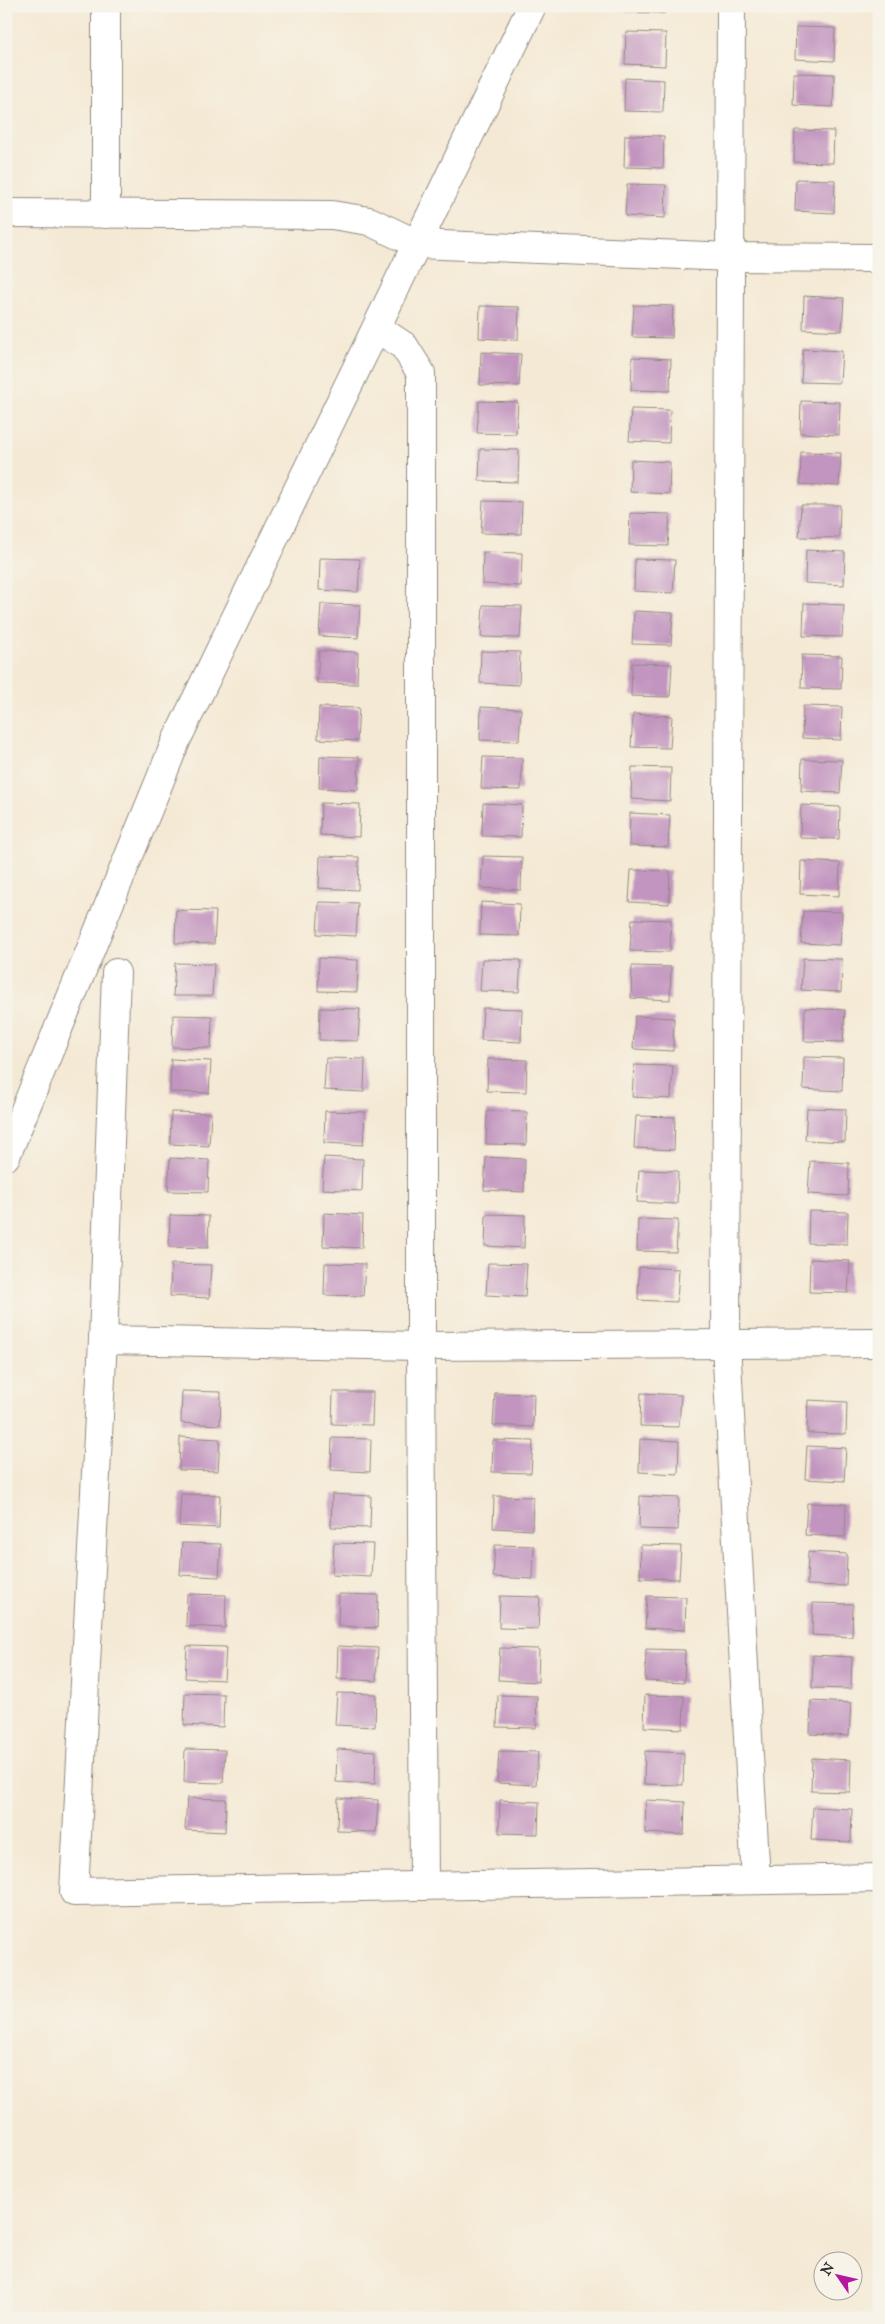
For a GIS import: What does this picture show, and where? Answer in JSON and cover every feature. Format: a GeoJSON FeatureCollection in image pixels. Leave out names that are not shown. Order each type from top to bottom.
{"type":"FeatureCollection","features":[{"type":"Feature","properties":{"kind":"street"},"geometry":{"type":"LineString","coordinates":[[106,6],[106,214]]}},
{"type":"Feature","properties":{"kind":"street"},"geometry":{"type":"LineString","coordinates":[[6,1156],[176,742],[532,6]]}},
{"type":"Feature","properties":{"kind":"street"},"geometry":{"type":"LineString","coordinates":[[732,6],[726,1344],[756,1880]]}},
{"type":"Feature","properties":{"kind":"street"},"geometry":{"type":"LineString","coordinates":[[6,213],[332,215],[368,221],[417,244],[731,257],[879,258]]}},
{"type":"Feature","properties":{"kind":"street"},"geometry":{"type":"LineString","coordinates":[[376,328],[404,346],[421,373],[421,1346],[424,1886]]}},
{"type":"Feature","properties":{"kind":"street"},"geometry":{"type":"LineString","coordinates":[[116,973],[103,1340],[74,1892],[879,1878]]}},
{"type":"Feature","properties":{"kind":"street"},"geometry":{"type":"LineString","coordinates":[[103,1340],[421,1346],[879,1343]]}},
{"type":"Feature","properties":{"kind":"building"},"geometry":{"type":"Polygon","coordinates":[[[626,6],[665,6],[665,13],[626,12],[626,6]]]}},
{"type":"Feature","properties":{"kind":"building"},"geometry":{"type":"Polygon","coordinates":[[[796,27],[835,28],[834,61],[795,59],[796,27]]]}},
{"type":"Feature","properties":{"kind":"building"},"geometry":{"type":"Polygon","coordinates":[[[626,32],[666,33],[665,66],[625,64],[626,32]]]}},
{"type":"Feature","properties":{"kind":"building"},"geometry":{"type":"Polygon","coordinates":[[[794,73],[834,74],[833,107],[793,105],[794,73]]]}},
{"type":"Feature","properties":{"kind":"building"},"geometry":{"type":"Polygon","coordinates":[[[625,78],[664,80],[663,112],[624,111],[625,78]]]}},
{"type":"Feature","properties":{"kind":"building"},"geometry":{"type":"Polygon","coordinates":[[[795,130],[834,131],[833,163],[794,162],[795,130]]]}},
{"type":"Feature","properties":{"kind":"building"},"geometry":{"type":"Polygon","coordinates":[[[625,135],[664,136],[663,168],[624,167],[625,135]]]}},
{"type":"Feature","properties":{"kind":"building"},"geometry":{"type":"Polygon","coordinates":[[[796,179],[835,180],[834,213],[795,211],[796,179]]]}},
{"type":"Feature","properties":{"kind":"building"},"geometry":{"type":"Polygon","coordinates":[[[627,184],[666,185],[665,218],[625,216],[627,184]]]}},
{"type":"Feature","properties":{"kind":"building"},"geometry":{"type":"Polygon","coordinates":[[[804,296],[844,298],[842,331],[803,329],[804,296]]]}},
{"type":"Feature","properties":{"kind":"building"},"geometry":{"type":"Polygon","coordinates":[[[634,305],[673,306],[672,338],[632,337],[634,305]]]}},
{"type":"Feature","properties":{"kind":"building"},"geometry":{"type":"Polygon","coordinates":[[[480,306],[519,307],[518,340],[479,338],[480,306]]]}},
{"type":"Feature","properties":{"kind":"building"},"geometry":{"type":"Polygon","coordinates":[[[803,349],[842,351],[840,383],[801,382],[803,349]]]}},
{"type":"Feature","properties":{"kind":"building"},"geometry":{"type":"Polygon","coordinates":[[[481,352],[521,354],[519,386],[480,385],[481,352]]]}},
{"type":"Feature","properties":{"kind":"building"},"geometry":{"type":"Polygon","coordinates":[[[632,357],[671,359],[670,391],[631,390],[632,357]]]}},
{"type":"Feature","properties":{"kind":"building"},"geometry":{"type":"Polygon","coordinates":[[[479,401],[518,402],[516,434],[477,433],[479,401]]]}},
{"type":"Feature","properties":{"kind":"building"},"geometry":{"type":"Polygon","coordinates":[[[801,401],[840,402],[839,435],[800,433],[801,401]]]}},
{"type":"Feature","properties":{"kind":"building"},"geometry":{"type":"Polygon","coordinates":[[[631,409],[670,410],[669,443],[629,441],[631,409]]]}},
{"type":"Feature","properties":{"kind":"building"},"geometry":{"type":"Polygon","coordinates":[[[480,449],[519,450],[518,482],[479,481],[480,449]]]}},
{"type":"Feature","properties":{"kind":"building"},"geometry":{"type":"Polygon","coordinates":[[[801,452],[841,453],[839,486],[800,484],[801,452]]]}},
{"type":"Feature","properties":{"kind":"building"},"geometry":{"type":"Polygon","coordinates":[[[631,460],[670,462],[669,494],[630,492],[631,460]]]}},
{"type":"Feature","properties":{"kind":"building"},"geometry":{"type":"Polygon","coordinates":[[[483,501],[522,502],[521,534],[481,533],[483,501]]]}},
{"type":"Feature","properties":{"kind":"building"},"geometry":{"type":"Polygon","coordinates":[[[801,505],[840,505],[839,538],[799,537],[801,505]]]}},
{"type":"Feature","properties":{"kind":"building"},"geometry":{"type":"Polygon","coordinates":[[[630,513],[670,514],[668,546],[629,545],[630,513]]]}},
{"type":"Feature","properties":{"kind":"building"},"geometry":{"type":"Polygon","coordinates":[[[806,550],[845,552],[844,585],[805,583],[806,550]]]}},
{"type":"Feature","properties":{"kind":"building"},"geometry":{"type":"Polygon","coordinates":[[[483,552],[522,553],[521,586],[482,584],[483,552]]]}},
{"type":"Feature","properties":{"kind":"building"},"geometry":{"type":"Polygon","coordinates":[[[320,558],[360,559],[358,592],[319,590],[320,558]]]}},
{"type":"Feature","properties":{"kind":"building"},"geometry":{"type":"Polygon","coordinates":[[[635,559],[675,560],[673,593],[634,591],[635,559]]]}},
{"type":"Feature","properties":{"kind":"building"},"geometry":{"type":"Polygon","coordinates":[[[804,603],[844,605],[842,637],[803,636],[804,603]]]}},
{"type":"Feature","properties":{"kind":"building"},"geometry":{"type":"Polygon","coordinates":[[[321,604],[360,605],[358,638],[319,636],[321,604]]]}},
{"type":"Feature","properties":{"kind":"building"},"geometry":{"type":"Polygon","coordinates":[[[483,605],[522,606],[520,638],[481,637],[483,605]]]}},
{"type":"Feature","properties":{"kind":"building"},"geometry":{"type":"Polygon","coordinates":[[[634,611],[673,613],[671,645],[632,644],[634,611]]]}},
{"type":"Feature","properties":{"kind":"building"},"geometry":{"type":"Polygon","coordinates":[[[319,651],[358,652],[357,684],[317,683],[319,651]]]}},
{"type":"Feature","properties":{"kind":"building"},"geometry":{"type":"Polygon","coordinates":[[[481,651],[520,652],[519,685],[480,683],[481,651]]]}},
{"type":"Feature","properties":{"kind":"building"},"geometry":{"type":"Polygon","coordinates":[[[802,655],[842,656],[841,689],[801,688],[802,655]]]}},
{"type":"Feature","properties":{"kind":"building"},"geometry":{"type":"Polygon","coordinates":[[[632,663],[672,664],[670,697],[631,696],[632,663]]]}},
{"type":"Feature","properties":{"kind":"building"},"geometry":{"type":"Polygon","coordinates":[[[803,706],[842,707],[841,740],[802,738],[803,706]]]}},
{"type":"Feature","properties":{"kind":"building"},"geometry":{"type":"Polygon","coordinates":[[[319,707],[359,708],[357,741],[318,739],[319,707]]]}},
{"type":"Feature","properties":{"kind":"building"},"geometry":{"type":"Polygon","coordinates":[[[481,707],[521,709],[519,741],[480,740],[481,707]]]}},
{"type":"Feature","properties":{"kind":"building"},"geometry":{"type":"Polygon","coordinates":[[[633,714],[672,716],[670,748],[631,747],[633,714]]]}},
{"type":"Feature","properties":{"kind":"building"},"geometry":{"type":"Polygon","coordinates":[[[320,756],[359,757],[358,790],[319,788],[320,756]]]}},
{"type":"Feature","properties":{"kind":"building"},"geometry":{"type":"Polygon","coordinates":[[[483,757],[522,758],[521,790],[481,789],[483,757]]]}},
{"type":"Feature","properties":{"kind":"building"},"geometry":{"type":"Polygon","coordinates":[[[802,759],[842,760],[840,793],[801,791],[802,759]]]}},
{"type":"Feature","properties":{"kind":"building"},"geometry":{"type":"Polygon","coordinates":[[[632,767],[671,768],[670,801],[631,799],[632,767]]]}},
{"type":"Feature","properties":{"kind":"building"},"geometry":{"type":"Polygon","coordinates":[[[321,803],[360,804],[359,837],[320,835],[321,803]]]}},
{"type":"Feature","properties":{"kind":"building"},"geometry":{"type":"Polygon","coordinates":[[[483,803],[522,805],[521,837],[482,836],[483,803]]]}},
{"type":"Feature","properties":{"kind":"building"},"geometry":{"type":"Polygon","coordinates":[[[801,805],[840,807],[839,839],[800,838],[801,805]]]}},
{"type":"Feature","properties":{"kind":"building"},"geometry":{"type":"Polygon","coordinates":[[[630,813],[670,815],[668,847],[629,846],[630,813]]]}},
{"type":"Feature","properties":{"kind":"building"},"geometry":{"type":"Polygon","coordinates":[[[320,856],[359,857],[358,890],[319,888],[320,856]]]}},
{"type":"Feature","properties":{"kind":"building"},"geometry":{"type":"Polygon","coordinates":[[[483,856],[522,857],[521,890],[481,888],[483,856]]]}},
{"type":"Feature","properties":{"kind":"building"},"geometry":{"type":"Polygon","coordinates":[[[801,861],[840,863],[839,896],[800,894],[801,861]]]}},
{"type":"Feature","properties":{"kind":"building"},"geometry":{"type":"Polygon","coordinates":[[[631,870],[670,871],[669,904],[629,902],[631,870]]]}},
{"type":"Feature","properties":{"kind":"building"},"geometry":{"type":"Polygon","coordinates":[[[319,902],[358,903],[356,936],[317,934],[319,902]]]}},
{"type":"Feature","properties":{"kind":"building"},"geometry":{"type":"Polygon","coordinates":[[[481,902],[520,904],[519,936],[480,935],[481,902]]]}},
{"type":"Feature","properties":{"kind":"building"},"geometry":{"type":"Polygon","coordinates":[[[176,910],[216,911],[214,944],[175,943],[176,910]]]}},
{"type":"Feature","properties":{"kind":"building"},"geometry":{"type":"Polygon","coordinates":[[[803,911],[842,912],[840,945],[801,943],[803,911]]]}},
{"type":"Feature","properties":{"kind":"building"},"geometry":{"type":"Polygon","coordinates":[[[632,919],[671,920],[670,952],[630,951],[632,919]]]}},
{"type":"Feature","properties":{"kind":"building"},"geometry":{"type":"Polygon","coordinates":[[[319,958],[358,960],[357,992],[318,991],[319,958]]]}},
{"type":"Feature","properties":{"kind":"building"},"geometry":{"type":"Polygon","coordinates":[[[803,958],[842,959],[841,992],[801,990],[803,958]]]}},
{"type":"Feature","properties":{"kind":"building"},"geometry":{"type":"Polygon","coordinates":[[[482,959],[521,960],[519,992],[480,991],[482,959]]]}},
{"type":"Feature","properties":{"kind":"building"},"geometry":{"type":"Polygon","coordinates":[[[175,963],[214,964],[212,996],[173,996],[175,963]]]}},
{"type":"Feature","properties":{"kind":"building"},"geometry":{"type":"Polygon","coordinates":[[[632,966],[671,967],[670,1000],[631,998],[632,966]]]}},
{"type":"Feature","properties":{"kind":"building"},"geometry":{"type":"Polygon","coordinates":[[[320,1008],[360,1009],[358,1041],[319,1040],[320,1008]]]}},
{"type":"Feature","properties":{"kind":"building"},"geometry":{"type":"Polygon","coordinates":[[[483,1008],[522,1009],[521,1042],[481,1040],[483,1008]]]}},
{"type":"Feature","properties":{"kind":"building"},"geometry":{"type":"Polygon","coordinates":[[[805,1008],[845,1010],[843,1042],[804,1041],[805,1008]]]}},
{"type":"Feature","properties":{"kind":"building"},"geometry":{"type":"Polygon","coordinates":[[[173,1015],[212,1016],[211,1048],[172,1047],[173,1015]]]}},
{"type":"Feature","properties":{"kind":"building"},"geometry":{"type":"Polygon","coordinates":[[[635,1016],[674,1018],[673,1051],[633,1049],[635,1016]]]}},
{"type":"Feature","properties":{"kind":"building"},"geometry":{"type":"Polygon","coordinates":[[[804,1057],[843,1058],[842,1091],[803,1089],[804,1057]]]}},
{"type":"Feature","properties":{"kind":"building"},"geometry":{"type":"Polygon","coordinates":[[[326,1058],[365,1059],[364,1092],[324,1090],[326,1058]]]}},
{"type":"Feature","properties":{"kind":"building"},"geometry":{"type":"Polygon","coordinates":[[[171,1059],[211,1061],[209,1093],[170,1092],[171,1059]]]}},
{"type":"Feature","properties":{"kind":"building"},"geometry":{"type":"Polygon","coordinates":[[[488,1059],[527,1060],[526,1092],[487,1091],[488,1059]]]}},
{"type":"Feature","properties":{"kind":"building"},"geometry":{"type":"Polygon","coordinates":[[[634,1065],[673,1066],[671,1099],[632,1097],[634,1065]]]}},
{"type":"Feature","properties":{"kind":"building"},"geometry":{"type":"Polygon","coordinates":[[[807,1108],[846,1109],[845,1142],[805,1140],[807,1108]]]}},
{"type":"Feature","properties":{"kind":"building"},"geometry":{"type":"Polygon","coordinates":[[[325,1111],[365,1112],[363,1145],[324,1143],[325,1111]]]}},
{"type":"Feature","properties":{"kind":"building"},"geometry":{"type":"Polygon","coordinates":[[[487,1111],[527,1112],[526,1145],[486,1144],[487,1111]]]}},
{"type":"Feature","properties":{"kind":"building"},"geometry":{"type":"Polygon","coordinates":[[[171,1112],[211,1113],[209,1146],[170,1144],[171,1112]]]}},
{"type":"Feature","properties":{"kind":"building"},"geometry":{"type":"Polygon","coordinates":[[[636,1116],[675,1117],[674,1150],[634,1148],[636,1116]]]}},
{"type":"Feature","properties":{"kind":"building"},"geometry":{"type":"Polygon","coordinates":[[[324,1157],[363,1159],[362,1191],[322,1189],[324,1157]]]}},
{"type":"Feature","properties":{"kind":"building"},"geometry":{"type":"Polygon","coordinates":[[[486,1157],[525,1159],[524,1192],[484,1190],[486,1157]]]}},
{"type":"Feature","properties":{"kind":"building"},"geometry":{"type":"Polygon","coordinates":[[[170,1158],[209,1160],[208,1192],[168,1191],[170,1158]]]}},
{"type":"Feature","properties":{"kind":"building"},"geometry":{"type":"Polygon","coordinates":[[[810,1161],[849,1163],[848,1196],[808,1194],[810,1161]]]}},
{"type":"Feature","properties":{"kind":"building"},"geometry":{"type":"Polygon","coordinates":[[[639,1170],[678,1171],[677,1204],[637,1202],[639,1170]]]}},
{"type":"Feature","properties":{"kind":"building"},"geometry":{"type":"Polygon","coordinates":[[[809,1211],[848,1212],[847,1244],[808,1243],[809,1211]]]}},
{"type":"Feature","properties":{"kind":"building"},"geometry":{"type":"Polygon","coordinates":[[[324,1213],[363,1215],[362,1248],[323,1246],[324,1213]]]}},
{"type":"Feature","properties":{"kind":"building"},"geometry":{"type":"Polygon","coordinates":[[[486,1214],[525,1215],[524,1248],[485,1246],[486,1214]]]}},
{"type":"Feature","properties":{"kind":"building"},"geometry":{"type":"Polygon","coordinates":[[[170,1215],[209,1216],[208,1248],[169,1247],[170,1215]]]}},
{"type":"Feature","properties":{"kind":"building"},"geometry":{"type":"Polygon","coordinates":[[[638,1219],[678,1220],[676,1252],[637,1251],[638,1219]]]}},
{"type":"Feature","properties":{"kind":"building"},"geometry":{"type":"Polygon","coordinates":[[[810,1259],[850,1261],[848,1293],[809,1292],[810,1259]]]}},
{"type":"Feature","properties":{"kind":"building"},"geometry":{"type":"Polygon","coordinates":[[[325,1263],[365,1264],[363,1296],[324,1295],[325,1263]]]}},
{"type":"Feature","properties":{"kind":"building"},"geometry":{"type":"Polygon","coordinates":[[[488,1263],[527,1264],[525,1297],[486,1295],[488,1263]]]}},
{"type":"Feature","properties":{"kind":"building"},"geometry":{"type":"Polygon","coordinates":[[[171,1264],[211,1265],[209,1298],[170,1296],[171,1264]]]}},
{"type":"Feature","properties":{"kind":"building"},"geometry":{"type":"Polygon","coordinates":[[[639,1267],[679,1269],[677,1302],[638,1300],[639,1267]]]}},
{"type":"Feature","properties":{"kind":"building"},"geometry":{"type":"Polygon","coordinates":[[[182,1391],[221,1392],[220,1425],[181,1423],[182,1391]]]}},
{"type":"Feature","properties":{"kind":"building"},"geometry":{"type":"Polygon","coordinates":[[[333,1392],[373,1392],[372,1425],[332,1424],[333,1392]]]}},
{"type":"Feature","properties":{"kind":"building"},"geometry":{"type":"Polygon","coordinates":[[[495,1393],[534,1394],[533,1427],[493,1425],[495,1393]]]}},
{"type":"Feature","properties":{"kind":"building"},"geometry":{"type":"Polygon","coordinates":[[[641,1393],[681,1395],[679,1427],[640,1426],[641,1393]]]}},
{"type":"Feature","properties":{"kind":"building"},"geometry":{"type":"Polygon","coordinates":[[[808,1400],[847,1402],[846,1434],[807,1433],[808,1400]]]}},
{"type":"Feature","properties":{"kind":"building"},"geometry":{"type":"Polygon","coordinates":[[[180,1437],[220,1439],[218,1471],[179,1470],[180,1437]]]}},
{"type":"Feature","properties":{"kind":"building"},"geometry":{"type":"Polygon","coordinates":[[[332,1438],[371,1439],[370,1472],[331,1470],[332,1438]]]}},
{"type":"Feature","properties":{"kind":"building"},"geometry":{"type":"Polygon","coordinates":[[[640,1439],[679,1441],[678,1474],[639,1472],[640,1439]]]}},
{"type":"Feature","properties":{"kind":"building"},"geometry":{"type":"Polygon","coordinates":[[[493,1440],[533,1441],[531,1473],[492,1472],[493,1440]]]}},
{"type":"Feature","properties":{"kind":"building"},"geometry":{"type":"Polygon","coordinates":[[[807,1446],[846,1448],[844,1481],[805,1479],[807,1446]]]}},
{"type":"Feature","properties":{"kind":"building"},"geometry":{"type":"Polygon","coordinates":[[[181,1494],[220,1495],[219,1528],[179,1526],[181,1494]]]}},
{"type":"Feature","properties":{"kind":"building"},"geometry":{"type":"Polygon","coordinates":[[[332,1494],[371,1496],[370,1528],[331,1527],[332,1494]]]}},
{"type":"Feature","properties":{"kind":"building"},"geometry":{"type":"Polygon","coordinates":[[[494,1496],[533,1497],[532,1530],[493,1528],[494,1496]]]}},
{"type":"Feature","properties":{"kind":"building"},"geometry":{"type":"Polygon","coordinates":[[[640,1496],[679,1498],[678,1530],[639,1529],[640,1496]]]}},
{"type":"Feature","properties":{"kind":"building"},"geometry":{"type":"Polygon","coordinates":[[[807,1503],[846,1504],[845,1537],[805,1535],[807,1503]]]}},
{"type":"Feature","properties":{"kind":"building"},"geometry":{"type":"Polygon","coordinates":[[[182,1543],[221,1544],[219,1577],[180,1575],[182,1543]]]}},
{"type":"Feature","properties":{"kind":"building"},"geometry":{"type":"Polygon","coordinates":[[[334,1543],[373,1544],[371,1577],[332,1575],[334,1543]]]}},
{"type":"Feature","properties":{"kind":"building"},"geometry":{"type":"Polygon","coordinates":[[[495,1545],[534,1546],[533,1579],[493,1577],[495,1545]]]}},
{"type":"Feature","properties":{"kind":"building"},"geometry":{"type":"Polygon","coordinates":[[[641,1545],[681,1546],[679,1579],[640,1578],[641,1545]]]}},
{"type":"Feature","properties":{"kind":"building"},"geometry":{"type":"Polygon","coordinates":[[[808,1552],[847,1554],[846,1586],[807,1585],[808,1552]]]}},
{"type":"Feature","properties":{"kind":"building"},"geometry":{"type":"Polygon","coordinates":[[[187,1594],[226,1595],[225,1628],[186,1626],[187,1594]]]}},
{"type":"Feature","properties":{"kind":"building"},"geometry":{"type":"Polygon","coordinates":[[[339,1594],[378,1595],[377,1628],[338,1626],[339,1594]]]}},
{"type":"Feature","properties":{"kind":"building"},"geometry":{"type":"Polygon","coordinates":[[[500,1596],[540,1597],[538,1629],[499,1628],[500,1596]]]}},
{"type":"Feature","properties":{"kind":"building"},"geometry":{"type":"Polygon","coordinates":[[[647,1596],[686,1597],[685,1630],[645,1628],[647,1596]]]}},
{"type":"Feature","properties":{"kind":"building"},"geometry":{"type":"Polygon","coordinates":[[[813,1603],[853,1604],[852,1637],[812,1635],[813,1603]]]}},
{"type":"Feature","properties":{"kind":"building"},"geometry":{"type":"Polygon","coordinates":[[[187,1646],[226,1647],[224,1680],[185,1678],[187,1646]]]}},
{"type":"Feature","properties":{"kind":"building"},"geometry":{"type":"Polygon","coordinates":[[[338,1646],[378,1648],[376,1681],[337,1679],[338,1646]]]}},
{"type":"Feature","properties":{"kind":"building"},"geometry":{"type":"Polygon","coordinates":[[[500,1648],[539,1649],[538,1682],[498,1680],[500,1648]]]}},
{"type":"Feature","properties":{"kind":"building"},"geometry":{"type":"Polygon","coordinates":[[[646,1649],[685,1650],[684,1683],[645,1681],[646,1649]]]}},
{"type":"Feature","properties":{"kind":"building"},"geometry":{"type":"Polygon","coordinates":[[[813,1655],[852,1657],[851,1689],[812,1688],[813,1655]]]}},
{"type":"Feature","properties":{"kind":"building"},"geometry":{"type":"Polygon","coordinates":[[[185,1693],[224,1694],[223,1727],[184,1725],[185,1693]]]}},
{"type":"Feature","properties":{"kind":"building"},"geometry":{"type":"Polygon","coordinates":[[[337,1693],[376,1694],[375,1727],[335,1725],[337,1693]]]}},
{"type":"Feature","properties":{"kind":"building"},"geometry":{"type":"Polygon","coordinates":[[[498,1695],[537,1696],[536,1728],[497,1727],[498,1695]]]}},
{"type":"Feature","properties":{"kind":"building"},"geometry":{"type":"Polygon","coordinates":[[[645,1695],[684,1696],[683,1729],[644,1727],[645,1695]]]}},
{"type":"Feature","properties":{"kind":"building"},"geometry":{"type":"Polygon","coordinates":[[[811,1701],[851,1703],[849,1736],[810,1734],[811,1701]]]}},
{"type":"Feature","properties":{"kind":"building"},"geometry":{"type":"Polygon","coordinates":[[[185,1749],[225,1750],[223,1783],[184,1782],[185,1749]]]}},
{"type":"Feature","properties":{"kind":"building"},"geometry":{"type":"Polygon","coordinates":[[[337,1749],[376,1751],[375,1784],[336,1782],[337,1749]]]}},
{"type":"Feature","properties":{"kind":"building"},"geometry":{"type":"Polygon","coordinates":[[[499,1751],[538,1752],[536,1785],[497,1783],[499,1751]]]}},
{"type":"Feature","properties":{"kind":"building"},"geometry":{"type":"Polygon","coordinates":[[[645,1751],[684,1753],[683,1785],[644,1784],[645,1751]]]}},
{"type":"Feature","properties":{"kind":"building"},"geometry":{"type":"Polygon","coordinates":[[[812,1758],[851,1760],[850,1792],[811,1791],[812,1758]]]}},
{"type":"Feature","properties":{"kind":"building"},"geometry":{"type":"Polygon","coordinates":[[[187,1798],[226,1799],[225,1832],[185,1830],[187,1798]]]}},
{"type":"Feature","properties":{"kind":"building"},"geometry":{"type":"Polygon","coordinates":[[[338,1798],[378,1800],[376,1832],[337,1831],[338,1798]]]}},
{"type":"Feature","properties":{"kind":"building"},"geometry":{"type":"Polygon","coordinates":[[[500,1800],[539,1802],[538,1834],[499,1833],[500,1800]]]}},
{"type":"Feature","properties":{"kind":"building"},"geometry":{"type":"Polygon","coordinates":[[[646,1800],[685,1802],[684,1835],[645,1833],[646,1800]]]}},
{"type":"Feature","properties":{"kind":"building"},"geometry":{"type":"Polygon","coordinates":[[[813,1807],[852,1809],[851,1842],[811,1840],[813,1807]]]}}]}
